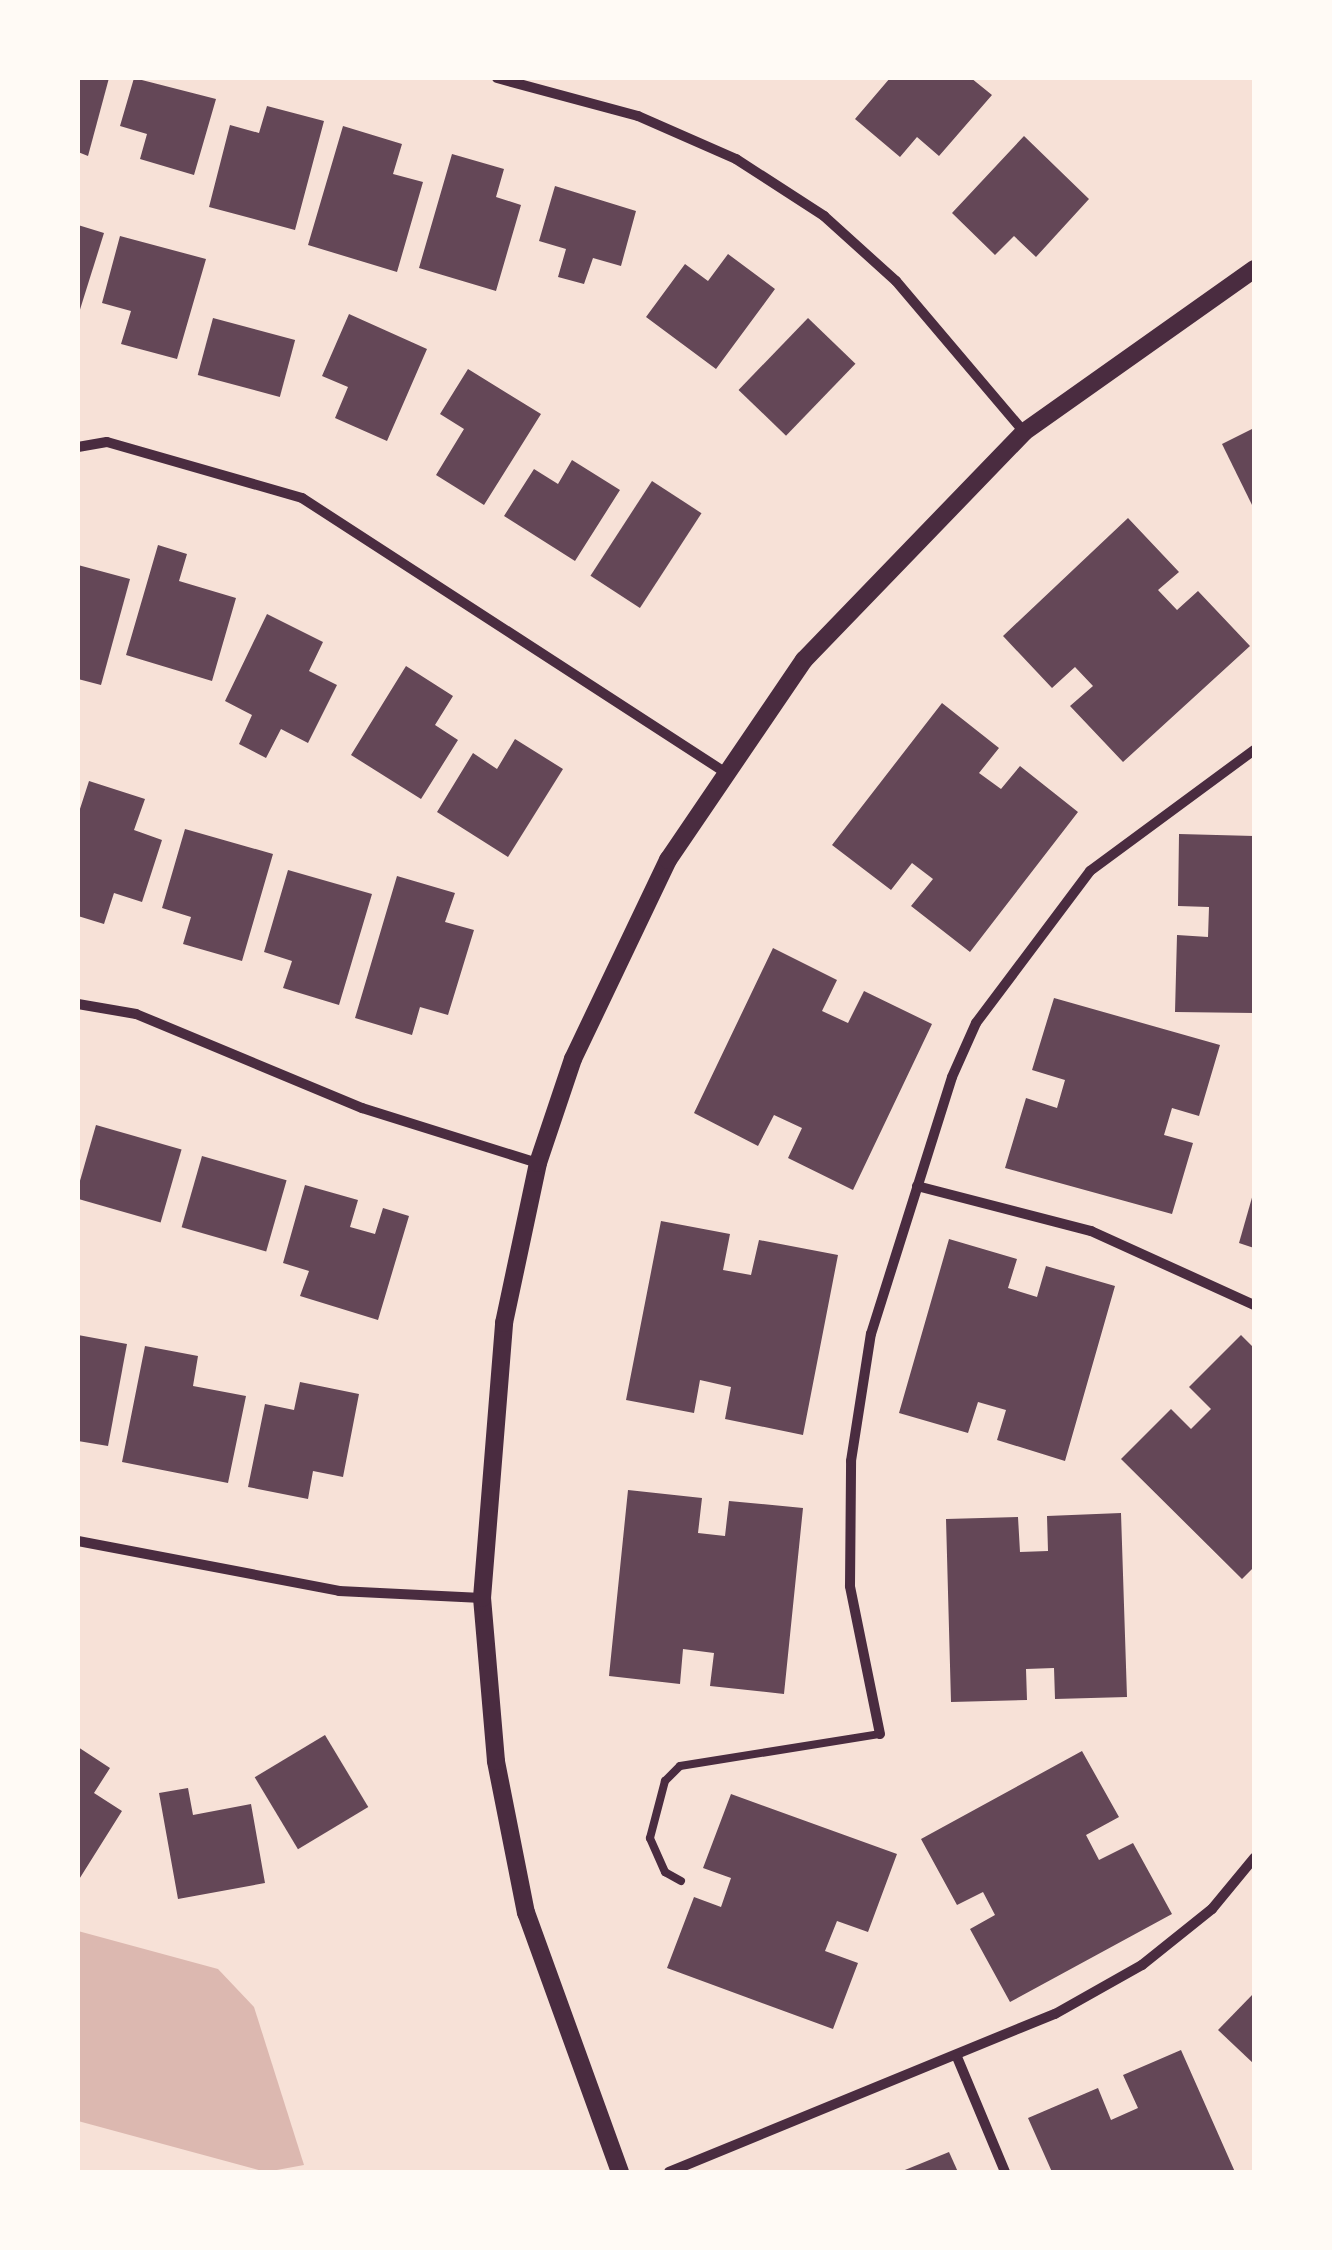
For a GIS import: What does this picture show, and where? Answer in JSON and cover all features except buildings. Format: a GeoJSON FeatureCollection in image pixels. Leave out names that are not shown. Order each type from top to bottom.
{"type":"FeatureCollection","features":[{"type":"Feature","properties":{"kind":"street"},"geometry":{"type":"LineString","coordinates":[[498,78],[528,82],[638,116],[736,159],[824,216],[896,281],[1024,432]]}},
{"type":"Feature","properties":{"kind":"street"},"geometry":{"type":"LineString","coordinates":[[620,2172],[526,1913],[496,1761],[482,1598],[502,1342],[538,1164],[619,954],[723,771],[887,566],[1024,432],[1254,269]]}},
{"type":"Feature","properties":{"kind":"street"},"geometry":{"type":"LineString","coordinates":[[78,447],[108,442],[302,498],[723,771]]}},
{"type":"Feature","properties":{"kind":"street"},"geometry":{"type":"LineString","coordinates":[[880,1734],[850,1586],[851,1461],[871,1334],[952,1077],[1012,972],[1090,870],[1254,750]]}},
{"type":"Feature","properties":{"kind":"street"},"geometry":{"type":"LineString","coordinates":[[78,1004],[136,1014],[362,1108],[538,1164]]}},
{"type":"Feature","properties":{"kind":"street"},"geometry":{"type":"LineString","coordinates":[[918,1186],[1091,1231],[1254,1305]]}},
{"type":"Feature","properties":{"kind":"street"},"geometry":{"type":"LineString","coordinates":[[78,1541],[339,1591],[482,1598]]}},
{"type":"Feature","properties":{"kind":"street"},"geometry":{"type":"LineString","coordinates":[[669,2172],[957,2057],[1142,1965],[1212,1909],[1254,1858]]}},
{"type":"Feature","properties":{"kind":"street"},"geometry":{"type":"LineString","coordinates":[[957,2057],[1004,2172]]}},
{"type":"Feature","properties":{"kind":"lane"},"geometry":{"type":"LineString","coordinates":[[680,1881],[665,1872],[650,1838],[666,1780],[680,1766],[880,1734]]}},
{"type":"Feature","properties":{"kind":"shaded area"},"geometry":{"type":"Polygon","coordinates":[[[78,1931],[218,1969],[254,2007],[304,2165],[266,2172],[78,2121],[78,1931]]]}}]}
